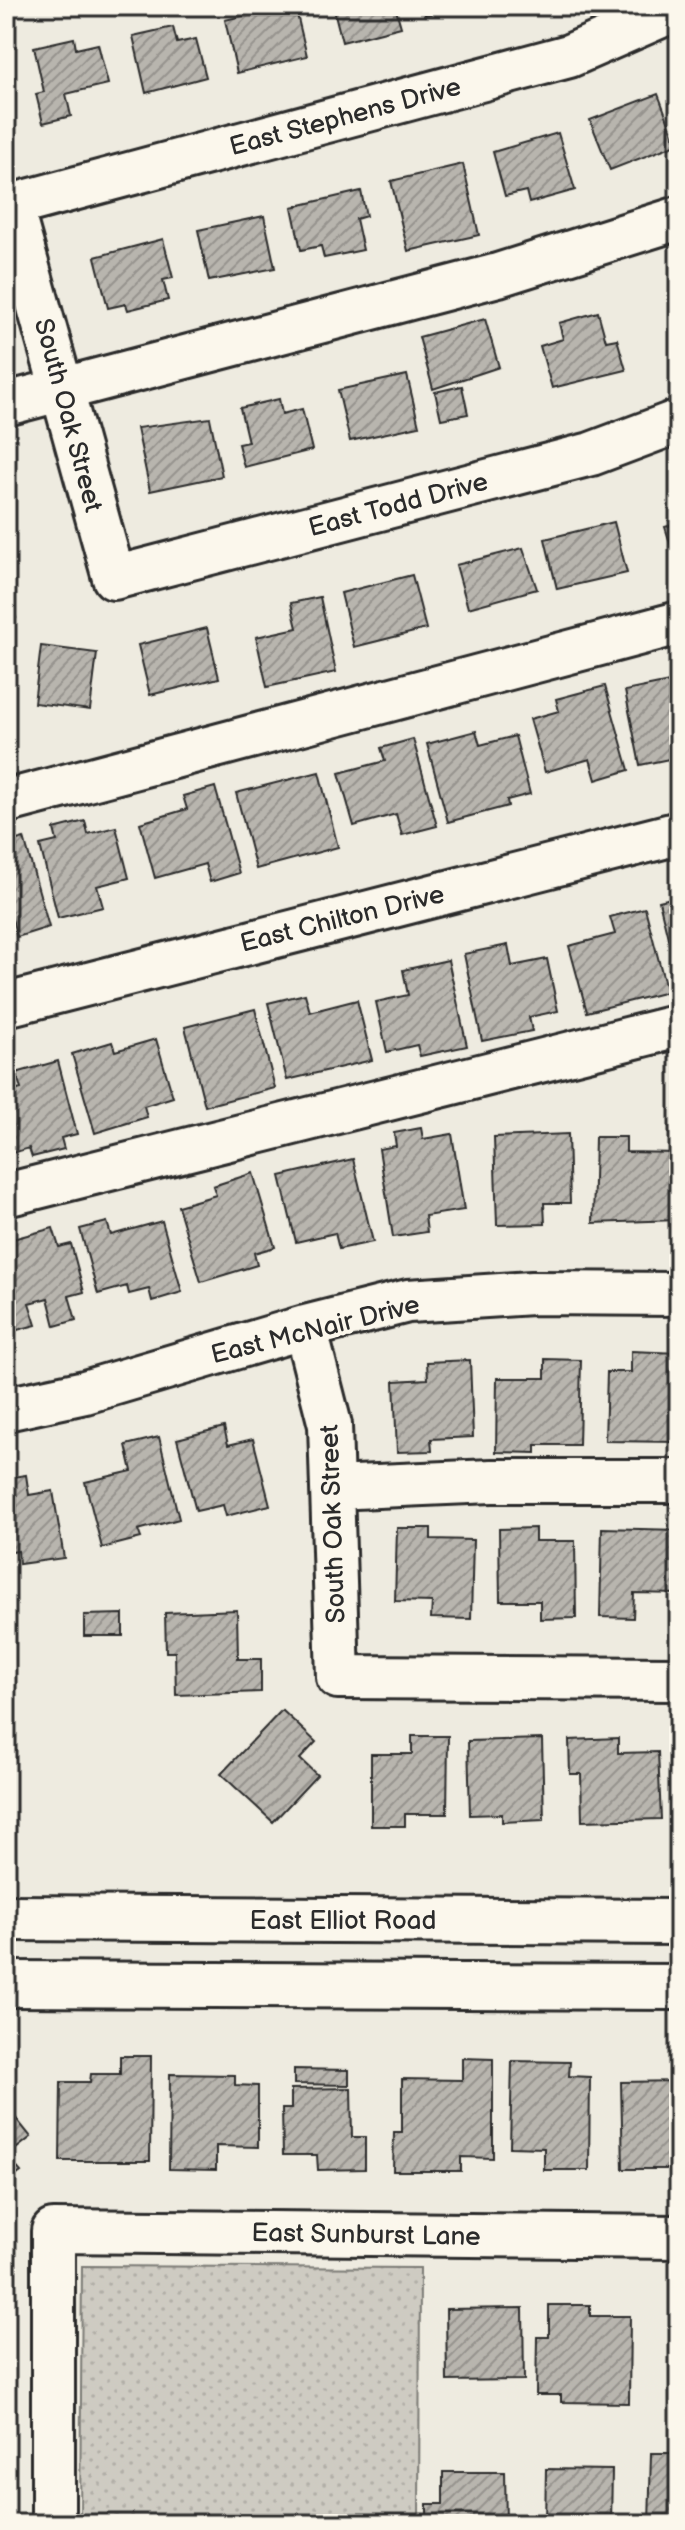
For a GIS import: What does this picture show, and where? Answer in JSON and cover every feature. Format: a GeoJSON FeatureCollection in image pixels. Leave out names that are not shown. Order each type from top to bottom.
{"type":"FeatureCollection","features":[{"type":"Feature","properties":{"kind":"main road","name":"East Elliot Road"},"geometry":{"type":"LineString","coordinates":[[6,1918],[679,1922]]}},
{"type":"Feature","properties":{"kind":"main road"},"geometry":{"type":"LineString","coordinates":[[6,1984],[679,1987]]}},
{"type":"Feature","properties":{"kind":"street","name":"East Stephens Drive"},"geometry":{"type":"LineString","coordinates":[[9,207],[569,56],[679,8]]}},
{"type":"Feature","properties":{"kind":"street","name":"South Oak Street"},"geometry":{"type":"LineString","coordinates":[[9,207],[114,578]]}},
{"type":"Feature","properties":{"kind":"street"},"geometry":{"type":"LineString","coordinates":[[6,404],[498,275],[679,218]]}},
{"type":"Feature","properties":{"kind":"street","name":"East Todd Drive"},"geometry":{"type":"LineString","coordinates":[[114,578],[591,454],[679,421]]}},
{"type":"Feature","properties":{"kind":"street"},"geometry":{"type":"LineString","coordinates":[[6,797],[12,800],[679,623]]}},
{"type":"Feature","properties":{"kind":"street","name":"East Chilton Drive"},"geometry":{"type":"LineString","coordinates":[[6,1005],[679,833]]}},
{"type":"Feature","properties":{"kind":"street"},"geometry":{"type":"LineString","coordinates":[[6,1195],[679,1026]]}},
{"type":"Feature","properties":{"kind":"street","name":"East McNair Drive"},"geometry":{"type":"LineString","coordinates":[[6,1409],[85,1392],[305,1327],[408,1301],[532,1293],[679,1294]]}},
{"type":"Feature","properties":{"kind":"street","name":"South Oak Street"},"geometry":{"type":"LineString","coordinates":[[305,1327],[330,1425],[338,1677],[679,1679]]}},
{"type":"Feature","properties":{"kind":"street"},"geometry":{"type":"LineString","coordinates":[[332,1488],[492,1481],[679,1481]]}},
{"type":"Feature","properties":{"kind":"street","name":"East Sunburst Lane"},"geometry":{"type":"LineString","coordinates":[[53,2524],[53,2231],[679,2237]]}},
{"type":"Feature","properties":{"kind":"shaded area"},"geometry":{"type":"Polygon","coordinates":[[[82,2266],[420,2268],[419,2524],[80,2524],[82,2266]]]}},
{"type":"Feature","properties":{"kind":"building"},"geometry":{"type":"Polygon","coordinates":[[[295,6],[307,56],[237,73],[225,20],[295,6]]]}},
{"type":"Feature","properties":{"kind":"building"},"geometry":{"type":"Polygon","coordinates":[[[333,6],[395,6],[401,27],[342,42],[333,6]]]}},
{"type":"Feature","properties":{"kind":"building"},"geometry":{"type":"Polygon","coordinates":[[[423,6],[470,6],[425,15],[423,6]]]}},
{"type":"Feature","properties":{"kind":"building"},"geometry":{"type":"Polygon","coordinates":[[[173,27],[177,43],[196,39],[206,77],[146,93],[133,36],[173,27]]]}},
{"type":"Feature","properties":{"kind":"building"},"geometry":{"type":"Polygon","coordinates":[[[74,38],[76,49],[98,44],[108,84],[66,94],[71,116],[43,123],[36,94],[44,92],[34,47],[74,38]]]}},
{"type":"Feature","properties":{"kind":"building"},"geometry":{"type":"Polygon","coordinates":[[[6,61],[15,92],[6,95],[6,61]]]}},
{"type":"Feature","properties":{"kind":"building"},"geometry":{"type":"Polygon","coordinates":[[[658,94],[677,144],[610,170],[590,120],[658,94]]]}},
{"type":"Feature","properties":{"kind":"building"},"geometry":{"type":"Polygon","coordinates":[[[558,133],[575,190],[529,203],[526,191],[505,196],[493,152],[558,133]]]}},
{"type":"Feature","properties":{"kind":"building"},"geometry":{"type":"Polygon","coordinates":[[[463,164],[479,235],[408,251],[391,181],[463,164]]]}},
{"type":"Feature","properties":{"kind":"building"},"geometry":{"type":"Polygon","coordinates":[[[361,191],[366,216],[356,219],[363,250],[324,258],[321,246],[301,250],[292,207],[361,191]]]}},
{"type":"Feature","properties":{"kind":"building"},"geometry":{"type":"Polygon","coordinates":[[[264,216],[275,268],[209,281],[198,230],[264,216]]]}},
{"type":"Feature","properties":{"kind":"building"},"geometry":{"type":"Polygon","coordinates":[[[163,239],[173,278],[163,280],[168,300],[128,310],[126,304],[108,308],[95,257],[163,239]]]}},
{"type":"Feature","properties":{"kind":"building"},"geometry":{"type":"Polygon","coordinates":[[[598,312],[606,341],[617,339],[626,370],[552,388],[540,346],[563,339],[559,323],[598,312]]]}},
{"type":"Feature","properties":{"kind":"building"},"geometry":{"type":"Polygon","coordinates":[[[485,319],[499,367],[433,389],[419,337],[485,319]]]}},
{"type":"Feature","properties":{"kind":"building"},"geometry":{"type":"Polygon","coordinates":[[[407,375],[419,426],[350,441],[338,390],[407,375]]]}},
{"type":"Feature","properties":{"kind":"building"},"geometry":{"type":"Polygon","coordinates":[[[462,386],[468,414],[441,419],[435,392],[462,386]]]}},
{"type":"Feature","properties":{"kind":"building"},"geometry":{"type":"Polygon","coordinates":[[[279,399],[282,414],[302,409],[312,450],[244,467],[238,444],[248,442],[240,408],[279,399]]]}},
{"type":"Feature","properties":{"kind":"building"},"geometry":{"type":"Polygon","coordinates":[[[210,418],[222,476],[150,491],[137,428],[210,418]]]}},
{"type":"Feature","properties":{"kind":"building"},"geometry":{"type":"Polygon","coordinates":[[[614,522],[627,573],[557,589],[545,539],[614,522]]]}},
{"type":"Feature","properties":{"kind":"building"},"geometry":{"type":"Polygon","coordinates":[[[679,523],[679,571],[665,527],[679,523]]]}},
{"type":"Feature","properties":{"kind":"building"},"geometry":{"type":"Polygon","coordinates":[[[523,548],[537,589],[468,608],[456,565],[523,548]]]}},
{"type":"Feature","properties":{"kind":"building"},"geometry":{"type":"Polygon","coordinates":[[[412,575],[426,629],[354,647],[341,593],[412,575]]]}},
{"type":"Feature","properties":{"kind":"building"},"geometry":{"type":"Polygon","coordinates":[[[6,592],[16,618],[6,622],[6,592]]]}},
{"type":"Feature","properties":{"kind":"building"},"geometry":{"type":"Polygon","coordinates":[[[320,597],[336,672],[267,687],[256,637],[297,628],[291,603],[320,597]]]}},
{"type":"Feature","properties":{"kind":"building"},"geometry":{"type":"Polygon","coordinates":[[[207,628],[219,678],[150,695],[138,645],[207,628]]]}},
{"type":"Feature","properties":{"kind":"building"},"geometry":{"type":"Polygon","coordinates":[[[41,646],[97,653],[90,710],[34,703],[41,646]]]}},
{"type":"Feature","properties":{"kind":"building"},"geometry":{"type":"Polygon","coordinates":[[[679,680],[679,757],[640,765],[625,691],[679,680]]]}},
{"type":"Feature","properties":{"kind":"building"},"geometry":{"type":"Polygon","coordinates":[[[605,686],[629,770],[596,780],[590,759],[545,772],[530,719],[559,711],[556,699],[605,686]]]}},
{"type":"Feature","properties":{"kind":"building"},"geometry":{"type":"Polygon","coordinates":[[[476,731],[480,745],[515,736],[530,794],[507,800],[508,806],[448,822],[427,744],[476,731]]]}},
{"type":"Feature","properties":{"kind":"building"},"geometry":{"type":"Polygon","coordinates":[[[413,739],[437,826],[402,835],[396,814],[354,826],[339,773],[385,761],[381,748],[413,739]]]}},
{"type":"Feature","properties":{"kind":"building"},"geometry":{"type":"Polygon","coordinates":[[[319,772],[338,847],[256,869],[236,793],[319,772]]]}},
{"type":"Feature","properties":{"kind":"building"},"geometry":{"type":"Polygon","coordinates":[[[215,787],[239,873],[210,882],[205,864],[155,878],[140,823],[187,809],[183,796],[215,787]]]}},
{"type":"Feature","properties":{"kind":"building"},"geometry":{"type":"Polygon","coordinates":[[[85,821],[88,834],[116,827],[129,878],[97,886],[103,907],[58,918],[40,845],[57,841],[54,829],[85,821]]]}},
{"type":"Feature","properties":{"kind":"building"},"geometry":{"type":"Polygon","coordinates":[[[24,838],[49,927],[17,937],[10,912],[6,913],[6,843],[24,838]]]}},
{"type":"Feature","properties":{"kind":"building"},"geometry":{"type":"Polygon","coordinates":[[[679,896],[679,979],[678,979],[659,901],[679,896]]]}},
{"type":"Feature","properties":{"kind":"building"},"geometry":{"type":"Polygon","coordinates":[[[645,908],[667,992],[587,1012],[569,946],[615,934],[610,917],[645,908]]]}},
{"type":"Feature","properties":{"kind":"building"},"geometry":{"type":"Polygon","coordinates":[[[508,945],[512,966],[547,959],[558,1011],[529,1017],[532,1031],[482,1041],[464,954],[508,945]]]}},
{"type":"Feature","properties":{"kind":"building"},"geometry":{"type":"Polygon","coordinates":[[[448,960],[467,1046],[420,1056],[417,1045],[387,1052],[376,1002],[408,995],[403,970],[448,960]]]}},
{"type":"Feature","properties":{"kind":"building"},"geometry":{"type":"Polygon","coordinates":[[[305,994],[310,1012],[357,1000],[372,1060],[287,1080],[268,1003],[305,994]]]}},
{"type":"Feature","properties":{"kind":"building"},"geometry":{"type":"Polygon","coordinates":[[[255,1009],[275,1088],[205,1106],[185,1027],[255,1009]]]}},
{"type":"Feature","properties":{"kind":"building"},"geometry":{"type":"Polygon","coordinates":[[[156,1039],[173,1097],[144,1106],[147,1117],[95,1133],[72,1054],[112,1042],[115,1051],[156,1039]]]}},
{"type":"Feature","properties":{"kind":"building"},"geometry":{"type":"Polygon","coordinates":[[[58,1061],[77,1134],[61,1138],[64,1149],[32,1157],[29,1148],[6,1155],[6,1093],[21,1089],[16,1073],[58,1061]]]}},
{"type":"Feature","properties":{"kind":"building"},"geometry":{"type":"Polygon","coordinates":[[[421,1128],[423,1139],[452,1134],[464,1210],[425,1216],[427,1232],[393,1237],[379,1149],[396,1146],[394,1133],[421,1128]]]}},
{"type":"Feature","properties":{"kind":"building"},"geometry":{"type":"Polygon","coordinates":[[[568,1134],[570,1203],[544,1203],[545,1224],[497,1225],[494,1137],[568,1134]]]}},
{"type":"Feature","properties":{"kind":"building"},"geometry":{"type":"Polygon","coordinates":[[[595,1137],[626,1137],[626,1152],[678,1153],[677,1220],[593,1223],[595,1137]]]}},
{"type":"Feature","properties":{"kind":"building"},"geometry":{"type":"Polygon","coordinates":[[[353,1159],[373,1242],[339,1249],[335,1233],[296,1242],[280,1176],[353,1159]]]}},
{"type":"Feature","properties":{"kind":"building"},"geometry":{"type":"Polygon","coordinates":[[[253,1173],[275,1247],[254,1253],[257,1265],[201,1282],[178,1206],[216,1195],[213,1186],[253,1173]]]}},
{"type":"Feature","properties":{"kind":"building"},"geometry":{"type":"Polygon","coordinates":[[[162,1221],[182,1292],[152,1301],[149,1289],[129,1294],[127,1286],[98,1294],[80,1229],[107,1222],[111,1235],[162,1221]]]}},
{"type":"Feature","properties":{"kind":"building"},"geometry":{"type":"Polygon","coordinates":[[[53,1228],[59,1247],[71,1244],[84,1292],[69,1296],[76,1320],[55,1326],[48,1298],[29,1303],[36,1325],[6,1333],[6,1253],[12,1251],[9,1240],[53,1228]]]}},
{"type":"Feature","properties":{"kind":"building"},"geometry":{"type":"Polygon","coordinates":[[[631,1351],[679,1353],[678,1442],[605,1441],[607,1372],[631,1372],[631,1351]]]}},
{"type":"Feature","properties":{"kind":"building"},"geometry":{"type":"Polygon","coordinates":[[[545,1359],[581,1360],[579,1445],[536,1445],[536,1453],[496,1452],[497,1378],[545,1378],[545,1359]]]}},
{"type":"Feature","properties":{"kind":"building"},"geometry":{"type":"Polygon","coordinates":[[[470,1360],[473,1437],[431,1439],[432,1451],[397,1452],[394,1381],[428,1379],[427,1362],[470,1360]]]}},
{"type":"Feature","properties":{"kind":"building"},"geometry":{"type":"Polygon","coordinates":[[[224,1427],[228,1445],[253,1439],[270,1505],[226,1516],[223,1505],[196,1511],[177,1439],[224,1427]]]}},
{"type":"Feature","properties":{"kind":"building"},"geometry":{"type":"Polygon","coordinates":[[[159,1437],[179,1519],[138,1530],[141,1538],[102,1548],[85,1482],[132,1471],[126,1445],[159,1437]]]}},
{"type":"Feature","properties":{"kind":"building"},"geometry":{"type":"Polygon","coordinates":[[[26,1475],[29,1495],[53,1491],[64,1558],[19,1564],[18,1551],[6,1553],[6,1478],[26,1475]]]}},
{"type":"Feature","properties":{"kind":"building"},"geometry":{"type":"Polygon","coordinates":[[[397,1528],[431,1528],[431,1539],[473,1540],[471,1619],[431,1618],[432,1602],[395,1601],[397,1528]]]}},
{"type":"Feature","properties":{"kind":"building"},"geometry":{"type":"Polygon","coordinates":[[[535,1528],[535,1541],[575,1541],[576,1618],[540,1619],[540,1601],[500,1601],[499,1529],[535,1528]]]}},
{"type":"Feature","properties":{"kind":"building"},"geometry":{"type":"Polygon","coordinates":[[[602,1528],[679,1530],[679,1594],[634,1593],[633,1618],[600,1617],[602,1528]]]}},
{"type":"Feature","properties":{"kind":"building"},"geometry":{"type":"Polygon","coordinates":[[[237,1610],[238,1659],[261,1659],[261,1692],[176,1695],[175,1652],[166,1652],[165,1613],[237,1610]]]}},
{"type":"Feature","properties":{"kind":"building"},"geometry":{"type":"Polygon","coordinates":[[[123,1614],[123,1636],[84,1636],[84,1615],[123,1614]]]}},
{"type":"Feature","properties":{"kind":"building"},"geometry":{"type":"Polygon","coordinates":[[[282,1710],[316,1742],[300,1759],[317,1775],[273,1822],[221,1774],[282,1710]]]}},
{"type":"Feature","properties":{"kind":"building"},"geometry":{"type":"Polygon","coordinates":[[[412,1736],[448,1736],[447,1814],[405,1814],[405,1826],[371,1826],[371,1754],[412,1754],[412,1736]]]}},
{"type":"Feature","properties":{"kind":"building"},"geometry":{"type":"Polygon","coordinates":[[[618,1738],[618,1753],[658,1752],[661,1819],[582,1821],[581,1774],[570,1774],[569,1740],[618,1738]]]}},
{"type":"Feature","properties":{"kind":"building"},"geometry":{"type":"Polygon","coordinates":[[[542,1739],[544,1820],[502,1822],[502,1814],[470,1815],[468,1741],[542,1739]]]}},
{"type":"Feature","properties":{"kind":"building"},"geometry":{"type":"Polygon","coordinates":[[[120,2056],[151,2056],[150,2161],[60,2161],[61,2082],[90,2082],[91,2074],[120,2074],[120,2056]]]}},
{"type":"Feature","properties":{"kind":"building"},"geometry":{"type":"Polygon","coordinates":[[[462,2058],[493,2059],[493,2158],[461,2157],[461,2171],[393,2171],[394,2132],[402,2132],[402,2079],[462,2080],[462,2058]]]}},
{"type":"Feature","properties":{"kind":"building"},"geometry":{"type":"Polygon","coordinates":[[[512,2061],[570,2062],[569,2076],[590,2077],[589,2170],[544,2170],[544,2148],[510,2147],[512,2061]]]}},
{"type":"Feature","properties":{"kind":"building"},"geometry":{"type":"Polygon","coordinates":[[[294,2069],[349,2070],[349,2085],[294,2084],[294,2069]]]}},
{"type":"Feature","properties":{"kind":"building"},"geometry":{"type":"Polygon","coordinates":[[[170,2074],[235,2075],[235,2085],[258,2086],[258,2147],[216,2146],[216,2170],[169,2169],[170,2074]]]}},
{"type":"Feature","properties":{"kind":"building"},"geometry":{"type":"Polygon","coordinates":[[[679,2081],[679,2169],[623,2169],[621,2082],[679,2081]]]}},
{"type":"Feature","properties":{"kind":"building"},"geometry":{"type":"Polygon","coordinates":[[[351,2088],[352,2137],[365,2137],[365,2169],[318,2170],[317,2155],[283,2155],[282,2109],[291,2109],[291,2089],[351,2088]]]}},
{"type":"Feature","properties":{"kind":"building"},"geometry":{"type":"Polygon","coordinates":[[[6,2106],[31,2137],[7,2156],[21,2172],[6,2183],[6,2106]]]}},
{"type":"Feature","properties":{"kind":"building"},"geometry":{"type":"Polygon","coordinates":[[[549,2305],[590,2305],[590,2316],[630,2316],[629,2403],[561,2402],[561,2395],[536,2395],[537,2337],[549,2337],[549,2305]]]}},
{"type":"Feature","properties":{"kind":"building"},"geometry":{"type":"Polygon","coordinates":[[[523,2308],[524,2380],[447,2381],[446,2309],[523,2308]]]}},
{"type":"Feature","properties":{"kind":"building"},"geometry":{"type":"Polygon","coordinates":[[[674,2310],[679,2310],[679,2371],[673,2371],[674,2310]]]}},
{"type":"Feature","properties":{"kind":"building"},"geometry":{"type":"Polygon","coordinates":[[[651,2453],[679,2453],[679,2524],[649,2524],[651,2453]]]}},
{"type":"Feature","properties":{"kind":"building"},"geometry":{"type":"Polygon","coordinates":[[[546,2469],[612,2470],[611,2524],[545,2524],[546,2469]]]}},
{"type":"Feature","properties":{"kind":"building"},"geometry":{"type":"Polygon","coordinates":[[[443,2472],[505,2472],[506,2524],[427,2524],[427,2504],[443,2504],[443,2472]]]}}]}
